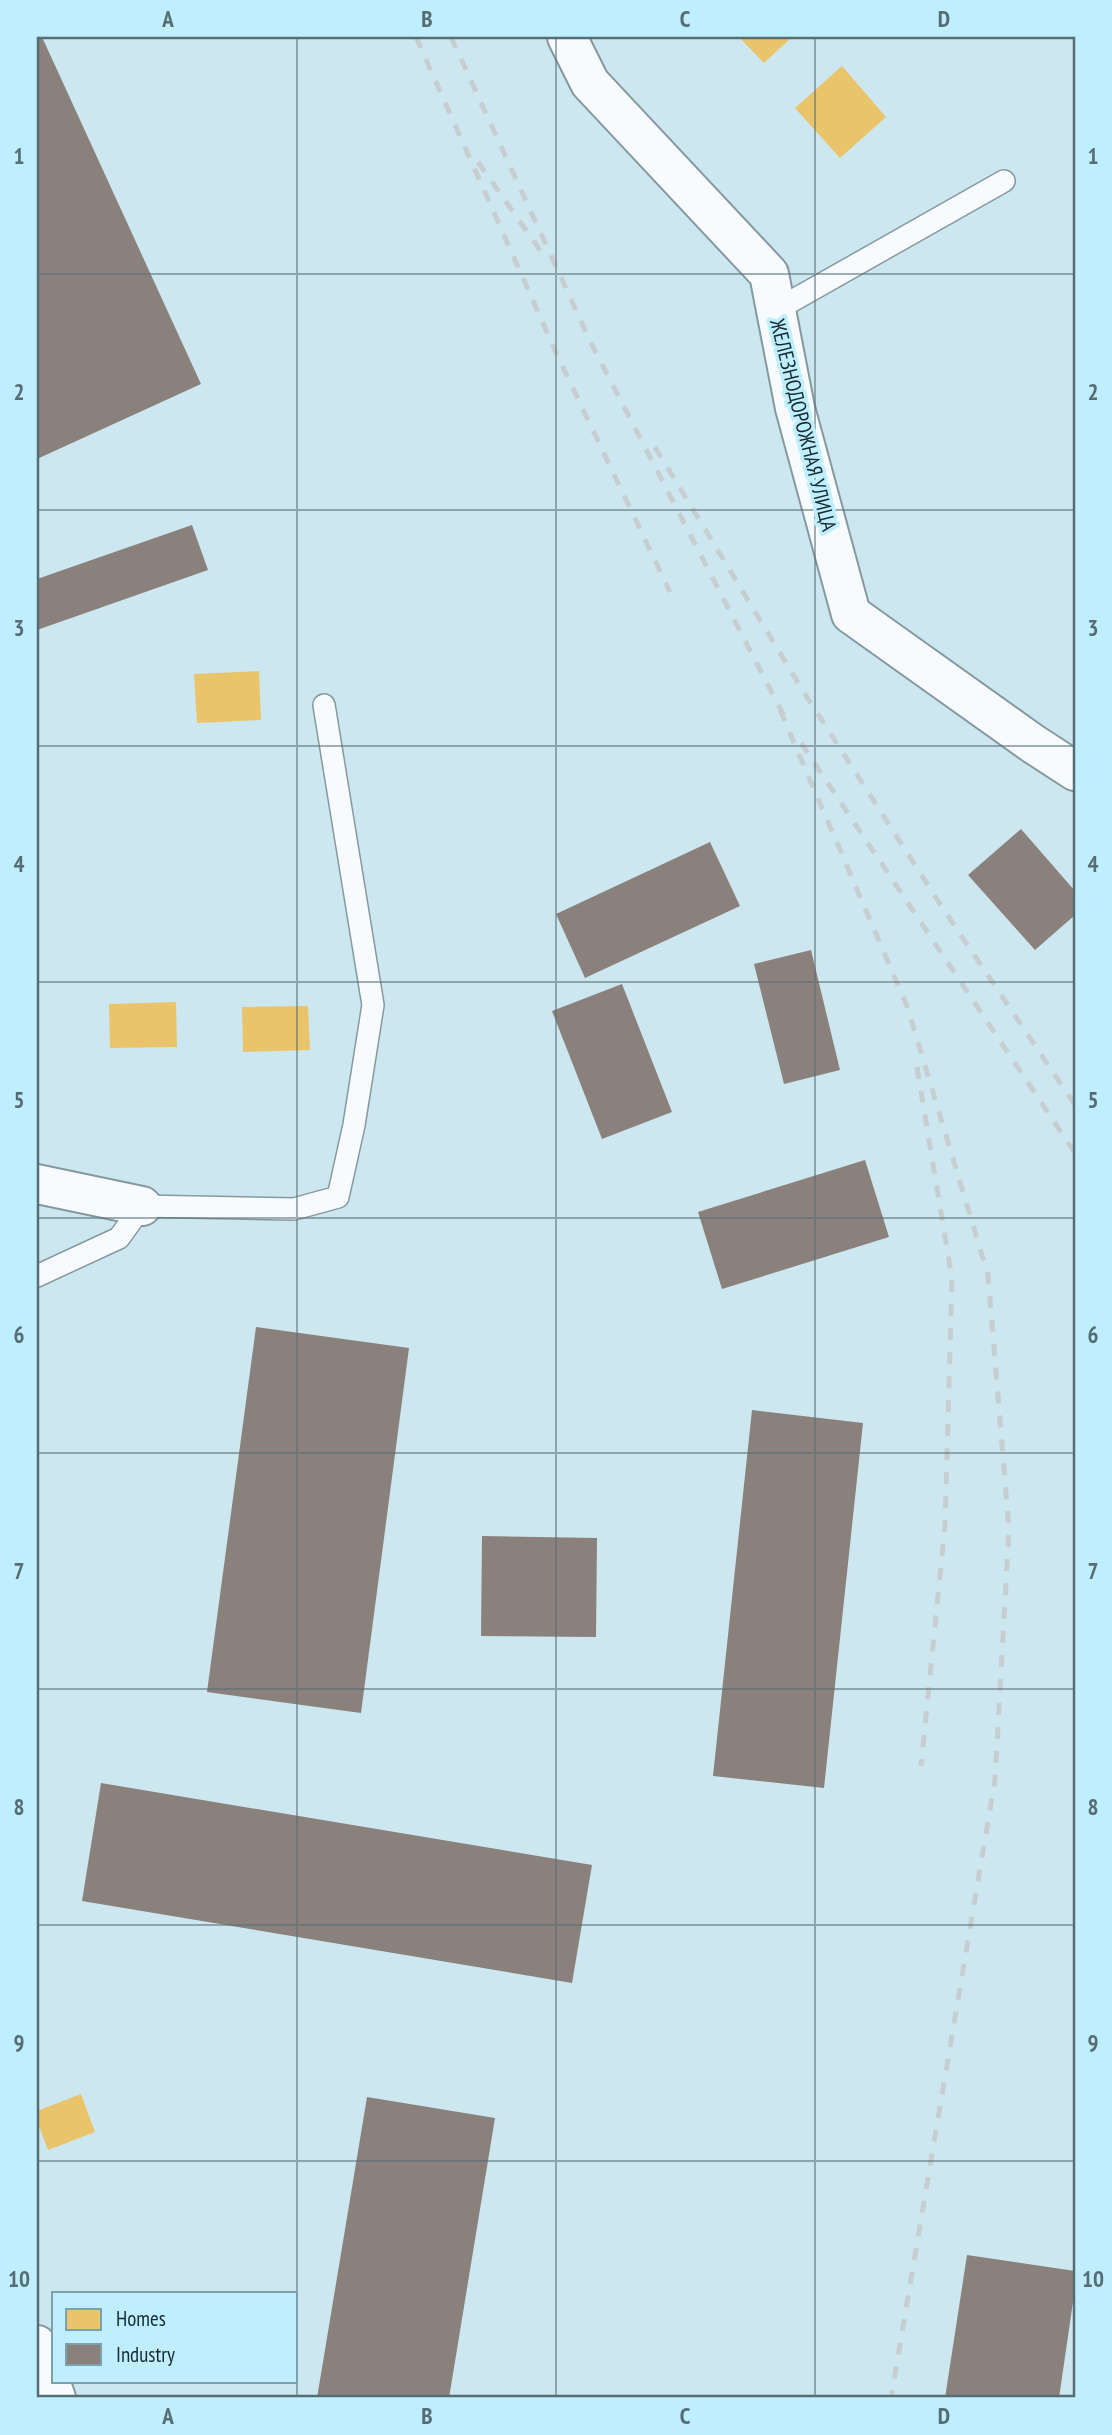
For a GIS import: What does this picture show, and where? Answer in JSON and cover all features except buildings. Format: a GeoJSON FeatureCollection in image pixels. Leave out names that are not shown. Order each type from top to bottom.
{"type":"FeatureCollection","features":[{"type":"Feature","properties":{"kind":"street","name":"ЖЕЛЕЗНОДОРОЖНАЯ УЛИЦА"},"geometry":{"type":"LineString","coordinates":[[567,37],[590,83],[769,274],[794,408],[851,614],[1075,771]]}},
{"type":"Feature","properties":{"kind":"street"},"geometry":{"type":"LineString","coordinates":[[37,1184],[142,1206]]}},
{"type":"Feature","properties":{"kind":"street"},"geometry":{"type":"LineString","coordinates":[[37,2345],[56,2398]]}},
{"type":"Feature","properties":{"kind":"lane"},"geometry":{"type":"LineString","coordinates":[[776,310],[1004,181]]}},
{"type":"Feature","properties":{"kind":"lane"},"geometry":{"type":"LineString","coordinates":[[37,1276],[119,1238],[142,1206],[294,1209],[338,1197],[354,1125],[373,1006],[324,705]]}},
{"type":"Feature","properties":{"kind":"railway"},"geometry":{"type":"LineString","coordinates":[[416,37],[558,357],[670,592]]}},
{"type":"Feature","properties":{"kind":"railway"},"geometry":{"type":"LineString","coordinates":[[451,37],[591,343],[784,716]]}},
{"type":"Feature","properties":{"kind":"railway"},"geometry":{"type":"LineString","coordinates":[[478,162],[542,253]]}},
{"type":"Feature","properties":{"kind":"railway"},"geometry":{"type":"LineString","coordinates":[[655,447],[805,694],[942,907],[1075,1105]]}},
{"type":"Feature","properties":{"kind":"railway"},"geometry":{"type":"LineString","coordinates":[[780,710],[907,1006],[988,1275],[1009,1529],[995,1780],[891,2398]]}},
{"type":"Feature","properties":{"kind":"railway"},"geometry":{"type":"LineString","coordinates":[[801,743],[1075,1153]]}},
{"type":"Feature","properties":{"kind":"railway"},"geometry":{"type":"LineString","coordinates":[[917,1067],[952,1279],[945,1525],[921,1766]]}}]}
